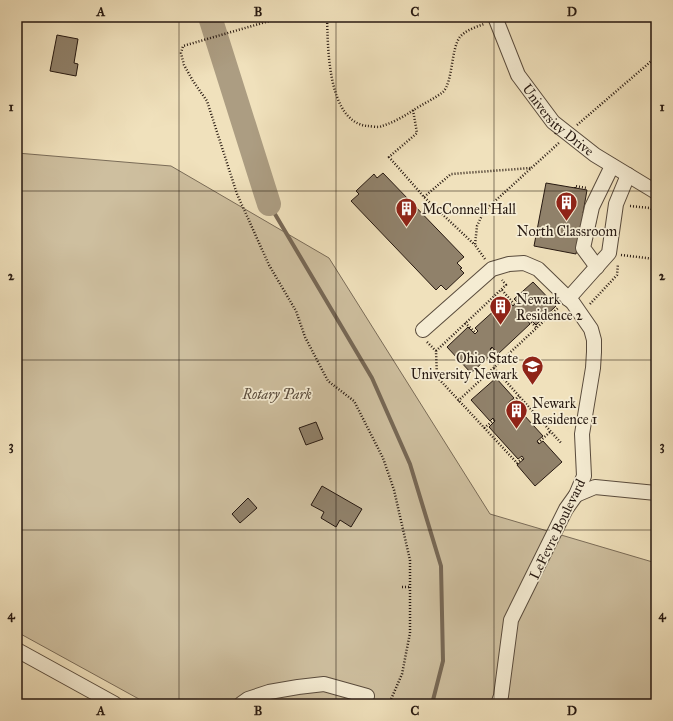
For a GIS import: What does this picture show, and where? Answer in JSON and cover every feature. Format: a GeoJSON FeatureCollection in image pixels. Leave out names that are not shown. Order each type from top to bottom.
{"type":"FeatureCollection","features":[{"type":"Feature","properties":{"kind":"street","name":"University Drive"},"geometry":{"type":"LineString","coordinates":[[490,20],[518,75],[553,122],[595,155],[656,192]]}},
{"type":"Feature","properties":{"kind":"street"},"geometry":{"type":"LineString","coordinates":[[597,267],[583,248],[592,207],[612,166]]}},
{"type":"Feature","properties":{"kind":"street"},"geometry":{"type":"LineString","coordinates":[[568,299],[609,254],[616,204],[628,175]]}},
{"type":"Feature","properties":{"kind":"street","name":"LeFevre Boulevard"},"geometry":{"type":"LineString","coordinates":[[425,336],[492,269],[509,264],[524,263],[538,269],[568,299],[591,329],[594,340],[593,368],[582,434],[584,476],[511,620],[501,696],[498,704]]}},
{"type":"Feature","properties":{"kind":"street","name":"LeFevre Boulevard"},"geometry":{"type":"LineString","coordinates":[[576,494],[595,487],[656,492]]}},
{"type":"Feature","properties":{"kind":"street"},"geometry":{"type":"LineString","coordinates":[[17,650],[115,704]]}},
{"type":"Feature","properties":{"kind":"street"},"geometry":{"type":"LineString","coordinates":[[241,704],[248,699],[269,692],[324,684],[367,696]]}},
{"type":"Feature","properties":{"kind":"path"},"geometry":{"type":"LineString","coordinates":[[283,17],[183,46],[181,53],[184,65],[207,101],[237,194],[269,265],[296,311],[305,337],[328,381],[354,402],[383,458],[394,490],[410,560],[410,633],[406,660],[402,674],[389,704]]}},
{"type":"Feature","properties":{"kind":"path"},"geometry":{"type":"LineString","coordinates":[[327,17],[331,73],[342,108],[350,119],[363,125],[380,127],[413,110],[444,91],[459,38],[466,32],[490,20]]}},
{"type":"Feature","properties":{"kind":"path"},"geometry":{"type":"LineString","coordinates":[[573,129],[656,57]]}},
{"type":"Feature","properties":{"kind":"path"},"geometry":{"type":"LineString","coordinates":[[413,110],[417,134],[389,158],[424,197],[475,245],[492,269]]}},
{"type":"Feature","properties":{"kind":"path"},"geometry":{"type":"LineString","coordinates":[[475,245],[477,226],[484,211],[559,143]]}},
{"type":"Feature","properties":{"kind":"path"},"geometry":{"type":"LineString","coordinates":[[424,197],[451,174],[531,168]]}},
{"type":"Feature","properties":{"kind":"path"},"geometry":{"type":"LineString","coordinates":[[581,315],[617,275],[618,262]]}},
{"type":"Feature","properties":{"kind":"path"},"geometry":{"type":"LineString","coordinates":[[436,351],[506,285]]}},
{"type":"Feature","properties":{"kind":"path"},"geometry":{"type":"LineString","coordinates":[[502,290],[514,304]]}},
{"type":"Feature","properties":{"kind":"path"},"geometry":{"type":"LineString","coordinates":[[458,401],[568,299]]}},
{"type":"Feature","properties":{"kind":"path"},"geometry":{"type":"LineString","coordinates":[[529,320],[537,328]]}},
{"type":"Feature","properties":{"kind":"path"},"geometry":{"type":"LineString","coordinates":[[465,323],[476,332]]}},
{"type":"Feature","properties":{"kind":"path"},"geometry":{"type":"LineString","coordinates":[[425,336],[436,351],[437,376],[458,401],[517,463],[523,458]]}},
{"type":"Feature","properties":{"kind":"path"},"geometry":{"type":"LineString","coordinates":[[491,348],[502,360]]}},
{"type":"Feature","properties":{"kind":"path"},"geometry":{"type":"LineString","coordinates":[[494,368],[562,444]]}},
{"type":"Feature","properties":{"kind":"path"},"geometry":{"type":"LineString","coordinates":[[510,405],[519,396]]}},
{"type":"Feature","properties":{"kind":"path"},"geometry":{"type":"LineString","coordinates":[[484,428],[494,420]]}},
{"type":"Feature","properties":{"kind":"path"},"geometry":{"type":"LineString","coordinates":[[538,443],[551,431]]}},
{"type":"Feature","properties":{"kind":"path"},"geometry":{"type":"LineString","coordinates":[[402,587],[410,587]]}},
{"type":"Feature","properties":{"kind":"green space","name":"Rotary Park"},"geometry":{"type":"Polygon","coordinates":[[[17,153],[171,166],[329,258],[490,514],[656,563],[656,704],[148,704],[17,632],[17,153]]]}},
{"type":"Feature","properties":{"kind":"building"},"geometry":{"type":"Polygon","coordinates":[[[57,35],[78,39],[74,63],[78,64],[76,76],[50,71],[57,35]]]}},
{"type":"Feature","properties":{"kind":"building","name":"McConnell Hall"},"geometry":{"type":"Polygon","coordinates":[[[383,173],[464,257],[457,263],[462,268],[460,269],[464,273],[446,290],[441,285],[436,290],[351,201],[359,194],[356,191],[374,174],[377,178],[383,173]]]}},
{"type":"Feature","properties":{"kind":"building","name":"North Classroom"},"geometry":{"type":"Polygon","coordinates":[[[546,183],[587,190],[583,213],[597,215],[594,234],[580,232],[576,254],[534,246],[546,183]]]}},
{"type":"Feature","properties":{"kind":"building","name":"Newark Residence 2"},"geometry":{"type":"Polygon","coordinates":[[[533,282],[556,306],[536,325],[530,319],[528,321],[530,324],[498,354],[492,347],[490,349],[493,353],[471,373],[447,347],[468,327],[475,334],[478,331],[475,328],[507,299],[513,306],[517,302],[514,299],[533,282]]]}},
{"type":"Feature","properties":{"kind":"building","name":"Newark Residence 1"},"geometry":{"type":"Polygon","coordinates":[[[496,378],[514,398],[508,403],[511,406],[514,404],[543,436],[537,441],[539,444],[543,441],[562,462],[535,486],[517,465],[524,459],[522,456],[518,459],[489,427],[495,421],[493,418],[490,421],[471,400],[496,378]]]}},
{"type":"Feature","properties":{"kind":"building"},"geometry":{"type":"Polygon","coordinates":[[[316,422],[323,439],[306,445],[299,428],[316,422]]]}},
{"type":"Feature","properties":{"kind":"building"},"geometry":{"type":"Polygon","coordinates":[[[322,486],[362,509],[351,527],[340,520],[336,527],[321,518],[324,512],[311,505],[322,486]]]}},
{"type":"Feature","properties":{"kind":"building"},"geometry":{"type":"Polygon","coordinates":[[[248,498],[257,508],[240,523],[232,514],[248,498]]]}},
{"type":"Feature","properties":{"kind":"waterway"},"geometry":{"type":"LineString","coordinates":[[210,17],[269,204]]}},
{"type":"Feature","properties":{"kind":"waterway"},"geometry":{"type":"LineString","coordinates":[[269,204],[372,378],[410,464],[441,566],[443,661],[432,704]]}},
{"type":"Feature","properties":{"kind":"place","name":"North Classroom"},"geometry":{"type":"Point","coordinates":[567,222]}},
{"type":"Feature","properties":{"kind":"place","name":"McConnell Hall"},"geometry":{"type":"Point","coordinates":[407,228]}},
{"type":"Feature","properties":{"kind":"place","name":"Newark Residence 2"},"geometry":{"type":"Point","coordinates":[501,326]}},
{"type":"Feature","properties":{"kind":"place","name":"Ohio State University Newark"},"geometry":{"type":"Point","coordinates":[533,386]}},
{"type":"Feature","properties":{"kind":"place","name":"Newark Residence 1"},"geometry":{"type":"Point","coordinates":[516,430]}}]}
